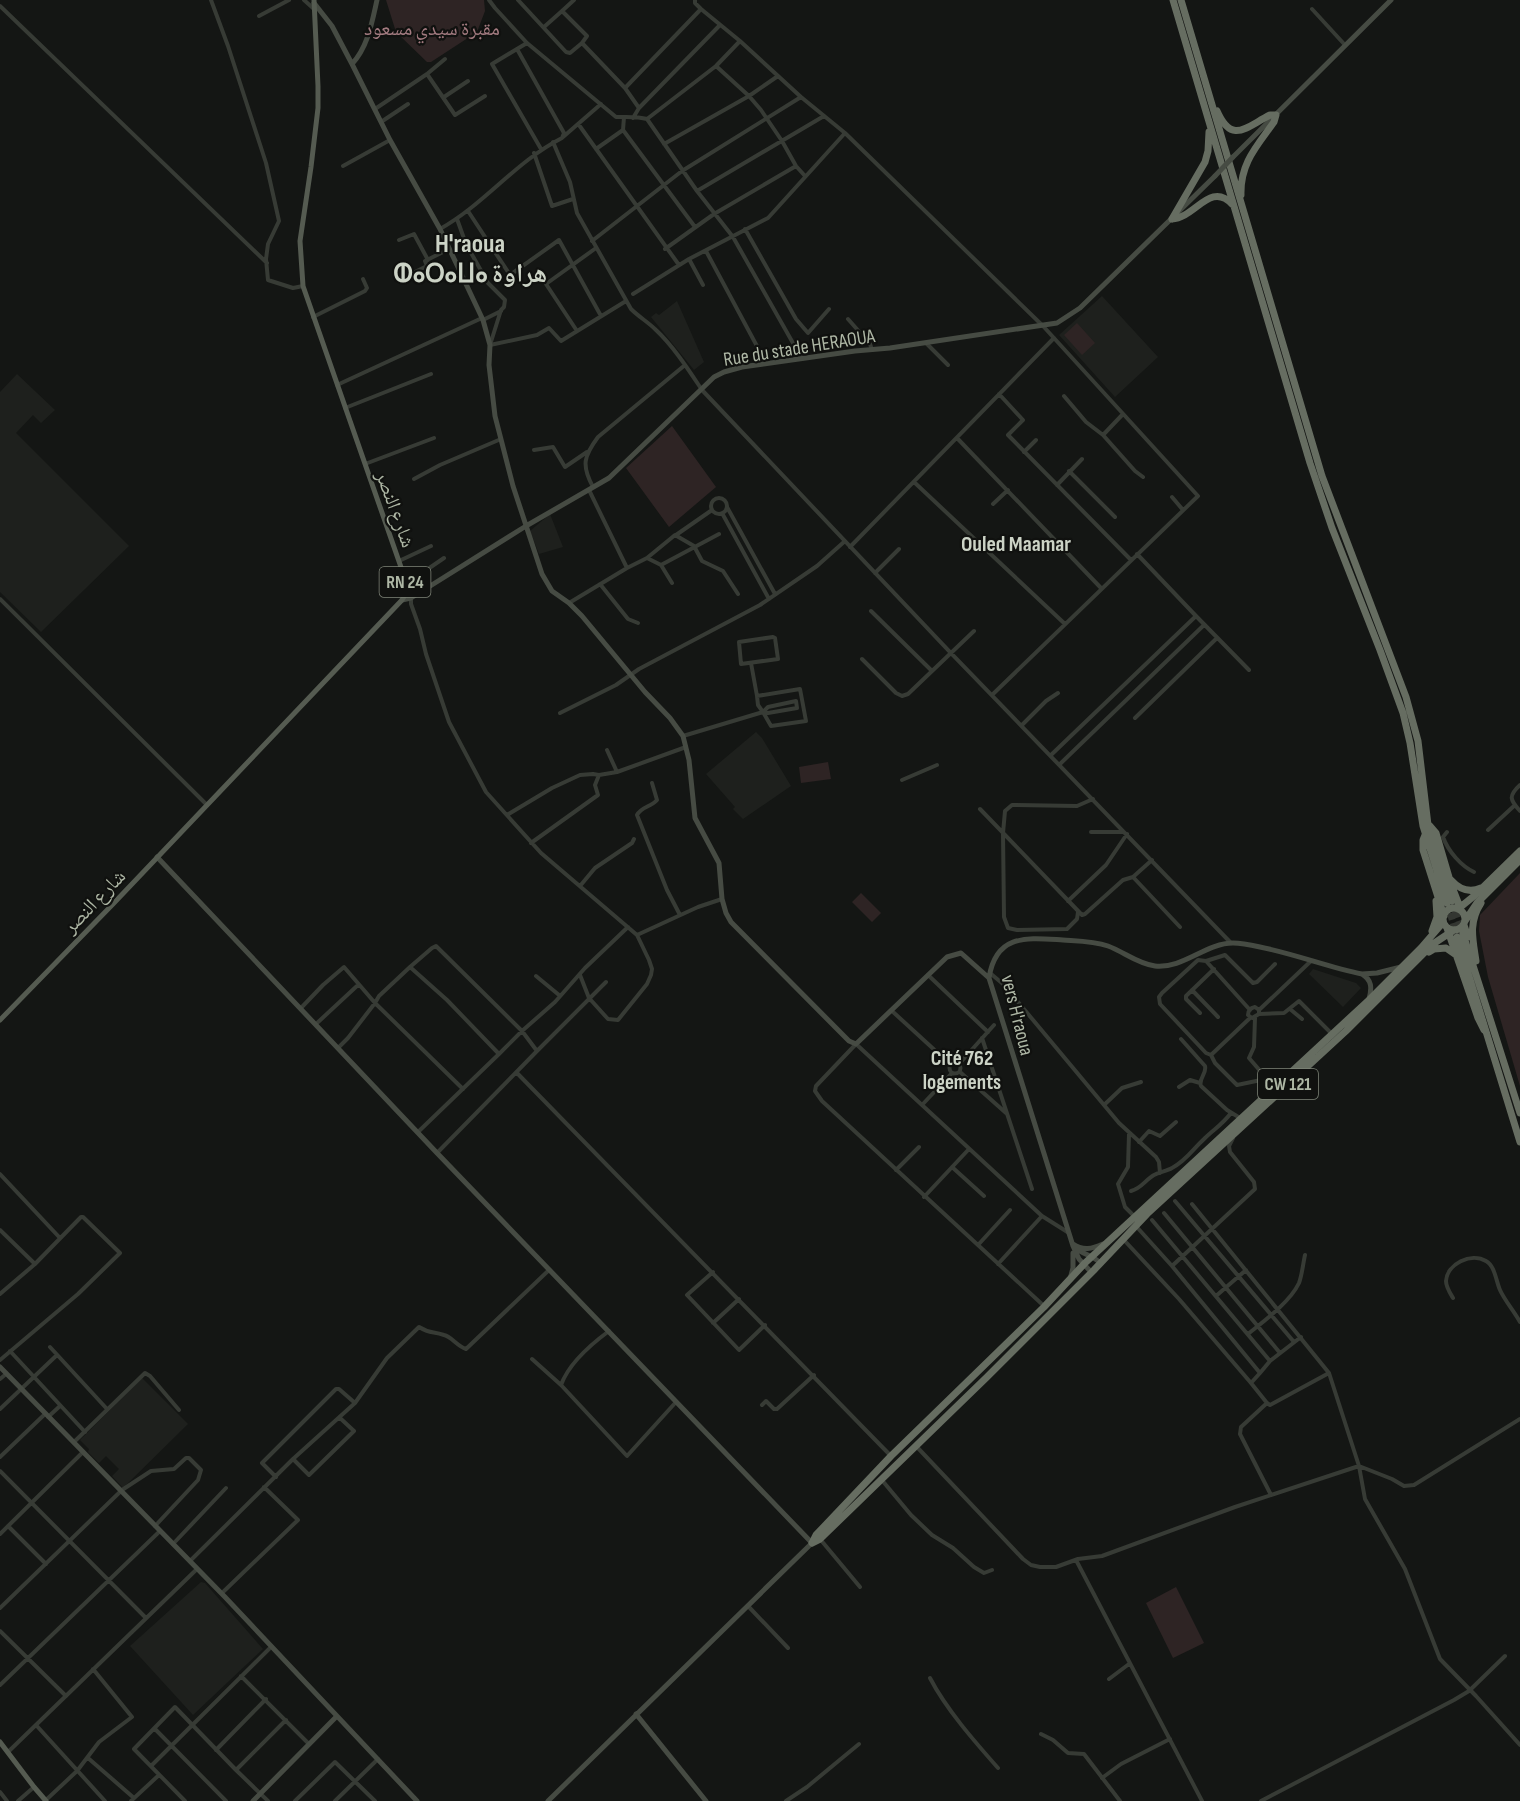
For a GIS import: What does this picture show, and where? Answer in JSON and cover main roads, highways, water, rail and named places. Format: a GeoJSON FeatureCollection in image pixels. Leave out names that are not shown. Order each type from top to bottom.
{"type":"FeatureCollection","features":[{"type":"Feature","properties":{"kind":"highway"},"geometry":{"type":"LineString","coordinates":[[1173,0],[1210,123],[1238,206],[1322,476],[1412,718],[1418,741],[1428,825],[1449,902],[1425,835],[1403,713],[1323,502],[1238,206],[1181,0]]}},
{"type":"Feature","properties":{"kind":"highway"},"geometry":{"type":"LineString","coordinates":[[1207,90],[1225,127],[1231,130],[1243,129],[1268,116],[1276,115],[1243,171],[1238,206]]}},
{"type":"Feature","properties":{"kind":"highway"},"geometry":{"type":"LineString","coordinates":[[1210,123],[1208,151],[1204,162],[1172,219],[1183,217],[1214,196],[1227,199],[1238,206]]}},
{"type":"Feature","properties":{"kind":"highway"},"geometry":{"type":"LineString","coordinates":[[1428,825],[1436,833],[1444,849],[1449,877],[1459,909],[1465,915],[1465,923],[1491,1008],[1490,1017]]}},
{"type":"Feature","properties":{"kind":"highway"},"geometry":{"type":"LineString","coordinates":[[1425,835],[1423,850],[1444,917],[1454,932],[1490,1017],[1520,1113]]}},
{"type":"Feature","properties":{"kind":"highway"},"geometry":{"type":"LineString","coordinates":[[1454,932],[1465,923],[1488,887],[1520,851]]}},
{"type":"Feature","properties":{"kind":"highway"},"geometry":{"type":"LineString","coordinates":[[1429,939],[1450,909],[1459,909],[1520,860]]}},
{"type":"Feature","properties":{"kind":"highway"},"geometry":{"type":"LineString","coordinates":[[1449,877],[1459,888],[1468,890],[1488,887]]}},
{"type":"Feature","properties":{"kind":"highway"},"geometry":{"type":"LineString","coordinates":[[1476,961],[1472,926],[1477,909],[1488,887]]}},
{"type":"Feature","properties":{"kind":"highway"},"geometry":{"type":"LineString","coordinates":[[1429,939],[1437,916],[1436,890]]}},
{"type":"Feature","properties":{"kind":"highway"},"geometry":{"type":"LineString","coordinates":[[1454,932],[1458,957],[1478,1018],[1488,1034]]}},
{"type":"Feature","properties":{"kind":"highway"},"geometry":{"type":"LineString","coordinates":[[1454,932],[1488,1034],[1520,1142]]}},
{"type":"Feature","properties":{"kind":"highway","name":"CW 121"},"geometry":{"type":"LineString","coordinates":[[1429,939],[1369,1000],[1083,1265],[1044,1307],[891,1456],[816,1535],[812,1543],[820,1539],[987,1377],[1135,1225],[1346,1031],[1433,944],[1454,932]]}},
{"type":"Feature","properties":{"kind":"highway"},"geometry":{"type":"LineString","coordinates":[[1422,956],[1442,947],[1451,950],[1458,957]]}},
{"type":"Feature","properties":{"kind":"main road","name":"شارع النصر"},"geometry":{"type":"LineString","coordinates":[[1,1016],[207,805],[402,600],[406,593],[406,584],[399,561],[303,286],[300,241],[318,108],[314,4]]}},
{"type":"Feature","properties":{"kind":"main road"},"geometry":{"type":"LineString","coordinates":[[0,1742],[46,1801]]}},
{"type":"Feature","properties":{"kind":"tunnel"},"geometry":{"type":"LineString","coordinates":[[1452,901],[1463,934]]}},
{"type":"Feature","properties":{"kind":"tunnel"},"geometry":{"type":"LineString","coordinates":[[1447,903],[1457,935]]}},
{"type":"Feature","properties":{"kind":"district","name":"H'raoua ⵀⴰⵔⴰⵡⴰ هراوة"},"geometry":{"type":"Point","coordinates":[470,258]}},
{"type":"Feature","properties":{"kind":"district","name":"Ouled Maamar"},"geometry":{"type":"Point","coordinates":[1016,543]}},
{"type":"Feature","properties":{"kind":"district","name":"Cité 762 logements"},"geometry":{"type":"Point","coordinates":[962,1070]}},
{"type":"Feature","properties":{"kind":"park label","name":"مقبرة سيدي مسعود"},"geometry":{"type":"Point","coordinates":[432,28]}}]}
